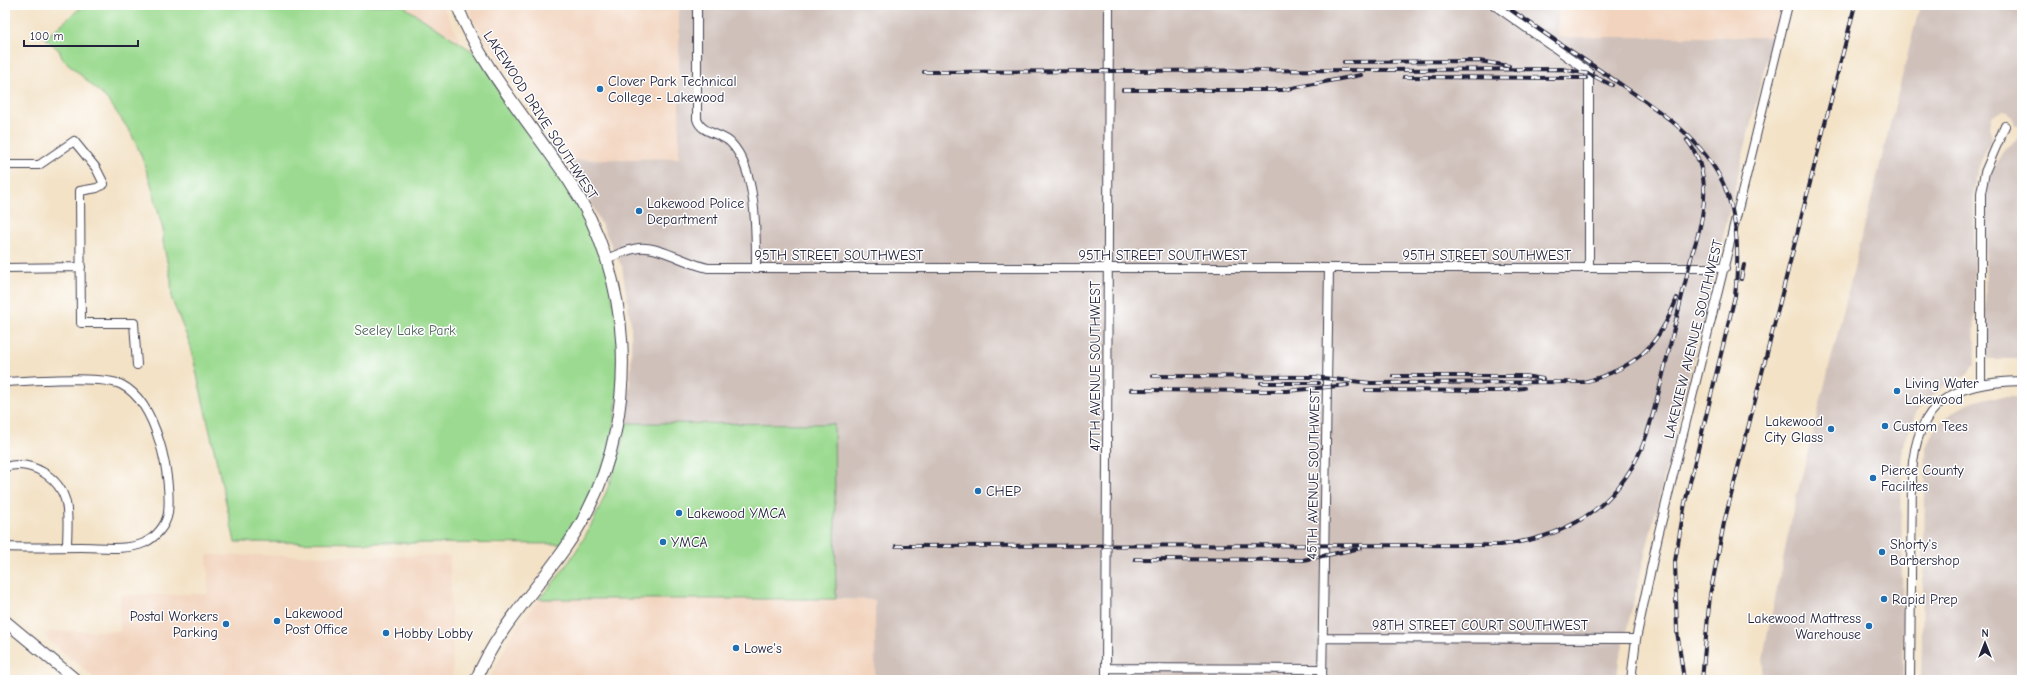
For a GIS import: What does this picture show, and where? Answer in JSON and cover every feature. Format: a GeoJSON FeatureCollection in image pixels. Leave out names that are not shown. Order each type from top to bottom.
{"type":"FeatureCollection","features":[{"type":"Feature","properties":{"kind":"main road","name":"LAKEWOOD DRIVE SOUTHWEST"},"geometry":{"type":"LineString","coordinates":[[456,5],[483,58],[580,200],[590,219],[606,259],[618,310],[623,373],[616,428],[607,464],[587,512],[569,544],[548,573],[503,628],[488,654],[476,680]]}},
{"type":"Feature","properties":{"kind":"main road"},"geometry":{"type":"LineString","coordinates":[[5,621],[76,680]]}},
{"type":"Feature","properties":{"kind":"street"},"geometry":{"type":"LineString","coordinates":[[697,5],[698,124],[705,130],[726,138],[732,143],[742,161],[753,198],[756,268]]}},
{"type":"Feature","properties":{"kind":"street","name":"47TH AVENUE SOUTHWEST"},"geometry":{"type":"LineString","coordinates":[[1106,680],[1109,5]]}},
{"type":"Feature","properties":{"kind":"street"},"geometry":{"type":"LineString","coordinates":[[1494,5],[1589,72],[1589,268]]}},
{"type":"Feature","properties":{"kind":"street","name":"LAKEVIEW AVENUE SOUTHWEST"},"geometry":{"type":"LineString","coordinates":[[1631,680],[1636,639],[1677,455],[1788,5]]}},
{"type":"Feature","properties":{"kind":"street"},"geometry":{"type":"LineString","coordinates":[[1981,383],[1981,193],[1984,172],[2005,126]]}},
{"type":"Feature","properties":{"kind":"street"},"geometry":{"type":"LineString","coordinates":[[5,165],[38,165],[74,141],[96,168],[104,184],[97,188],[80,192],[81,323],[134,323],[136,365]]}},
{"type":"Feature","properties":{"kind":"street","name":"95TH STREET SOUTHWEST"},"geometry":{"type":"LineString","coordinates":[[606,259],[627,250],[647,248],[708,268],[1724,268]]}},
{"type":"Feature","properties":{"kind":"street"},"geometry":{"type":"LineString","coordinates":[[5,268],[80,267]]}},
{"type":"Feature","properties":{"kind":"street","name":"45TH AVENUE SOUTHWEST"},"geometry":{"type":"LineString","coordinates":[[1322,680],[1324,638],[1329,268]]}},
{"type":"Feature","properties":{"kind":"street"},"geometry":{"type":"LineString","coordinates":[[5,382],[95,380],[115,382],[136,394],[141,401],[163,449],[168,514],[166,520],[151,539],[131,547],[5,547]]}},
{"type":"Feature","properties":{"kind":"street"},"geometry":{"type":"LineString","coordinates":[[1910,680],[1912,474],[1913,455],[1917,438],[1934,409],[1945,399],[1965,388],[1981,383],[2022,381]]}},
{"type":"Feature","properties":{"kind":"street"},"geometry":{"type":"LineString","coordinates":[[5,467],[33,467],[48,475],[54,481],[61,491],[66,503],[67,547]]}},
{"type":"Feature","properties":{"kind":"street","name":"98TH STREET COURT SOUTHWEST"},"geometry":{"type":"LineString","coordinates":[[1324,638],[1636,639]]}},
{"type":"Feature","properties":{"kind":"street"},"geometry":{"type":"LineString","coordinates":[[1106,668],[1322,669]]}},
{"type":"Feature","properties":{"kind":"shaded area"},"geometry":{"type":"Polygon","coordinates":[[[401,5],[442,5],[462,44],[401,5]]]}},
{"type":"Feature","properties":{"kind":"shaded area","name":"Clover Park Technical College - Lakewood"},"geometry":{"type":"Polygon","coordinates":[[[468,5],[679,5],[679,158],[570,160],[472,19],[468,5]]]}},
{"type":"Feature","properties":{"kind":"shaded area"},"geometry":{"type":"Polygon","coordinates":[[[679,5],[1558,5],[1558,37],[1772,37],[1619,661],[1617,680],[875,680],[875,600],[836,599],[834,424],[626,423],[631,370],[631,324],[622,267],[570,160],[679,158],[679,5]]]}},
{"type":"Feature","properties":{"kind":"shaded area"},"geometry":{"type":"Polygon","coordinates":[[[1558,5],[1780,5],[1772,37],[1558,37],[1558,5]]]}},
{"type":"Feature","properties":{"kind":"shaded area"},"geometry":{"type":"Polygon","coordinates":[[[1920,5],[2022,5],[2022,126],[2016,125],[2013,116],[2008,112],[2002,111],[1993,115],[1989,126],[1992,138],[1983,156],[1975,179],[1975,366],[1972,366],[1968,374],[1950,382],[1928,398],[1916,413],[1904,441],[1901,461],[1903,680],[1760,680],[1765,647],[1793,511],[1920,5]]]}},
{"type":"Feature","properties":{"kind":"shaded area"},"geometry":{"type":"Polygon","coordinates":[[[2022,135],[2022,359],[1985,359],[1986,184],[2004,149],[2022,135]]]}},
{"type":"Feature","properties":{"kind":"shaded area"},"geometry":{"type":"Polygon","coordinates":[[[1992,397],[2022,397],[2022,680],[1921,680],[1926,447],[1935,428],[1952,412],[1975,401],[1992,397]]]}},
{"type":"Feature","properties":{"kind":"shaded area"},"geometry":{"type":"Polygon","coordinates":[[[207,555],[450,556],[453,677],[445,678],[444,680],[97,680],[44,636],[49,631],[120,631],[120,595],[208,594],[207,555]]]}},
{"type":"Feature","properties":{"kind":"shaded area"},"geometry":{"type":"Polygon","coordinates":[[[539,599],[875,600],[875,680],[489,680],[512,634],[539,599]]]}},
{"type":"Feature","properties":{"kind":"green space","name":"Seeley Lake Park"},"geometry":{"type":"Polygon","coordinates":[[[84,5],[405,5],[406,8],[483,58],[570,183],[606,259],[622,352],[612,446],[569,544],[235,542],[190,344],[172,300],[171,280],[163,242],[163,230],[151,184],[141,155],[131,133],[108,100],[62,58],[59,50],[45,38],[84,5]]]}},
{"type":"Feature","properties":{"kind":"green space"},"geometry":{"type":"Polygon","coordinates":[[[626,423],[834,424],[836,599],[539,599],[570,560],[595,518],[613,472],[626,423]]]}},
{"type":"Feature","properties":{"kind":"railway"},"geometry":{"type":"LineString","coordinates":[[1504,5],[1656,109],[1687,135],[1701,149],[1713,165],[1723,183],[1732,210],[1735,225],[1737,253],[1735,296],[1685,503],[1675,561],[1677,631],[1684,680]]}},
{"type":"Feature","properties":{"kind":"railway"},"geometry":{"type":"LineString","coordinates":[[1702,680],[1710,595],[1724,523],[1855,5]]}},
{"type":"Feature","properties":{"kind":"railway"},"geometry":{"type":"LineString","coordinates":[[1344,62],[1479,61],[1509,66]]}},
{"type":"Feature","properties":{"kind":"railway"},"geometry":{"type":"LineString","coordinates":[[924,72],[1562,69],[1589,74],[1612,85]]}},
{"type":"Feature","properties":{"kind":"railway"},"geometry":{"type":"LineString","coordinates":[[1123,90],[1282,90],[1361,75]]}},
{"type":"Feature","properties":{"kind":"railway"},"geometry":{"type":"LineString","coordinates":[[1404,77],[1586,78]]}},
{"type":"Feature","properties":{"kind":"railway"},"geometry":{"type":"LineString","coordinates":[[1687,140],[1701,167],[1704,196],[1703,210],[1697,240],[1692,254]]}},
{"type":"Feature","properties":{"kind":"railway"},"geometry":{"type":"LineString","coordinates":[[896,546],[1500,545],[1546,535],[1585,517],[1603,503],[1618,487],[1631,469],[1642,447],[1653,416],[1693,250]]}},
{"type":"Feature","properties":{"kind":"railway"},"geometry":{"type":"LineString","coordinates":[[1741,279],[1744,265]]}},
{"type":"Feature","properties":{"kind":"railway"},"geometry":{"type":"LineString","coordinates":[[1153,376],[1313,377],[1371,383],[1584,382],[1618,370],[1643,353],[1662,330],[1677,298]]}},
{"type":"Feature","properties":{"kind":"railway"},"geometry":{"type":"LineString","coordinates":[[1393,376],[1524,376],[1543,379]]}},
{"type":"Feature","properties":{"kind":"railway"},"geometry":{"type":"LineString","coordinates":[[1261,383],[1319,383]]}},
{"type":"Feature","properties":{"kind":"railway"},"geometry":{"type":"LineString","coordinates":[[1131,390],[1287,391],[1348,385]]}},
{"type":"Feature","properties":{"kind":"railway"},"geometry":{"type":"LineString","coordinates":[[1366,390],[1497,391],[1524,388]]}},
{"type":"Feature","properties":{"kind":"railway"},"geometry":{"type":"LineString","coordinates":[[1135,559],[1303,560],[1361,548]]}},
{"type":"Feature","properties":{"kind":"place","name":"Clover Park Technical College - Lakewood"},"geometry":{"type":"Point","coordinates":[600,89]}},
{"type":"Feature","properties":{"kind":"place","name":"Lakewood Police Department"},"geometry":{"type":"Point","coordinates":[639,211]}},
{"type":"Feature","properties":{"kind":"place","name":"Living Water Lakewood"},"geometry":{"type":"Point","coordinates":[1897,391]}},
{"type":"Feature","properties":{"kind":"place","name":"Custom Tees"},"geometry":{"type":"Point","coordinates":[1885,426]}},
{"type":"Feature","properties":{"kind":"place","name":"Lakewood City Glass"},"geometry":{"type":"Point","coordinates":[1831,429]}},
{"type":"Feature","properties":{"kind":"place","name":"Pierce County Facilites"},"geometry":{"type":"Point","coordinates":[1873,478]}},
{"type":"Feature","properties":{"kind":"place","name":"CHEP"},"geometry":{"type":"Point","coordinates":[978,491]}},
{"type":"Feature","properties":{"kind":"place","name":"Lakewood YMCA"},"geometry":{"type":"Point","coordinates":[679,513]}},
{"type":"Feature","properties":{"kind":"place","name":"YMCA"},"geometry":{"type":"Point","coordinates":[663,542]}},
{"type":"Feature","properties":{"kind":"place","name":"Shorty's Barbershop"},"geometry":{"type":"Point","coordinates":[1882,552]}},
{"type":"Feature","properties":{"kind":"place","name":"Rapid Prep"},"geometry":{"type":"Point","coordinates":[1884,599]}},
{"type":"Feature","properties":{"kind":"place","name":"Lakewood Post Office"},"geometry":{"type":"Point","coordinates":[277,621]}},
{"type":"Feature","properties":{"kind":"place","name":"Postal Workers Parking"},"geometry":{"type":"Point","coordinates":[226,624]}},
{"type":"Feature","properties":{"kind":"place","name":"Lakewood Mattress Warehouse"},"geometry":{"type":"Point","coordinates":[1869,626]}},
{"type":"Feature","properties":{"kind":"place","name":"Hobby Lobby"},"geometry":{"type":"Point","coordinates":[386,633]}},
{"type":"Feature","properties":{"kind":"place","name":"Lowe's"},"geometry":{"type":"Point","coordinates":[736,648]}}]}
